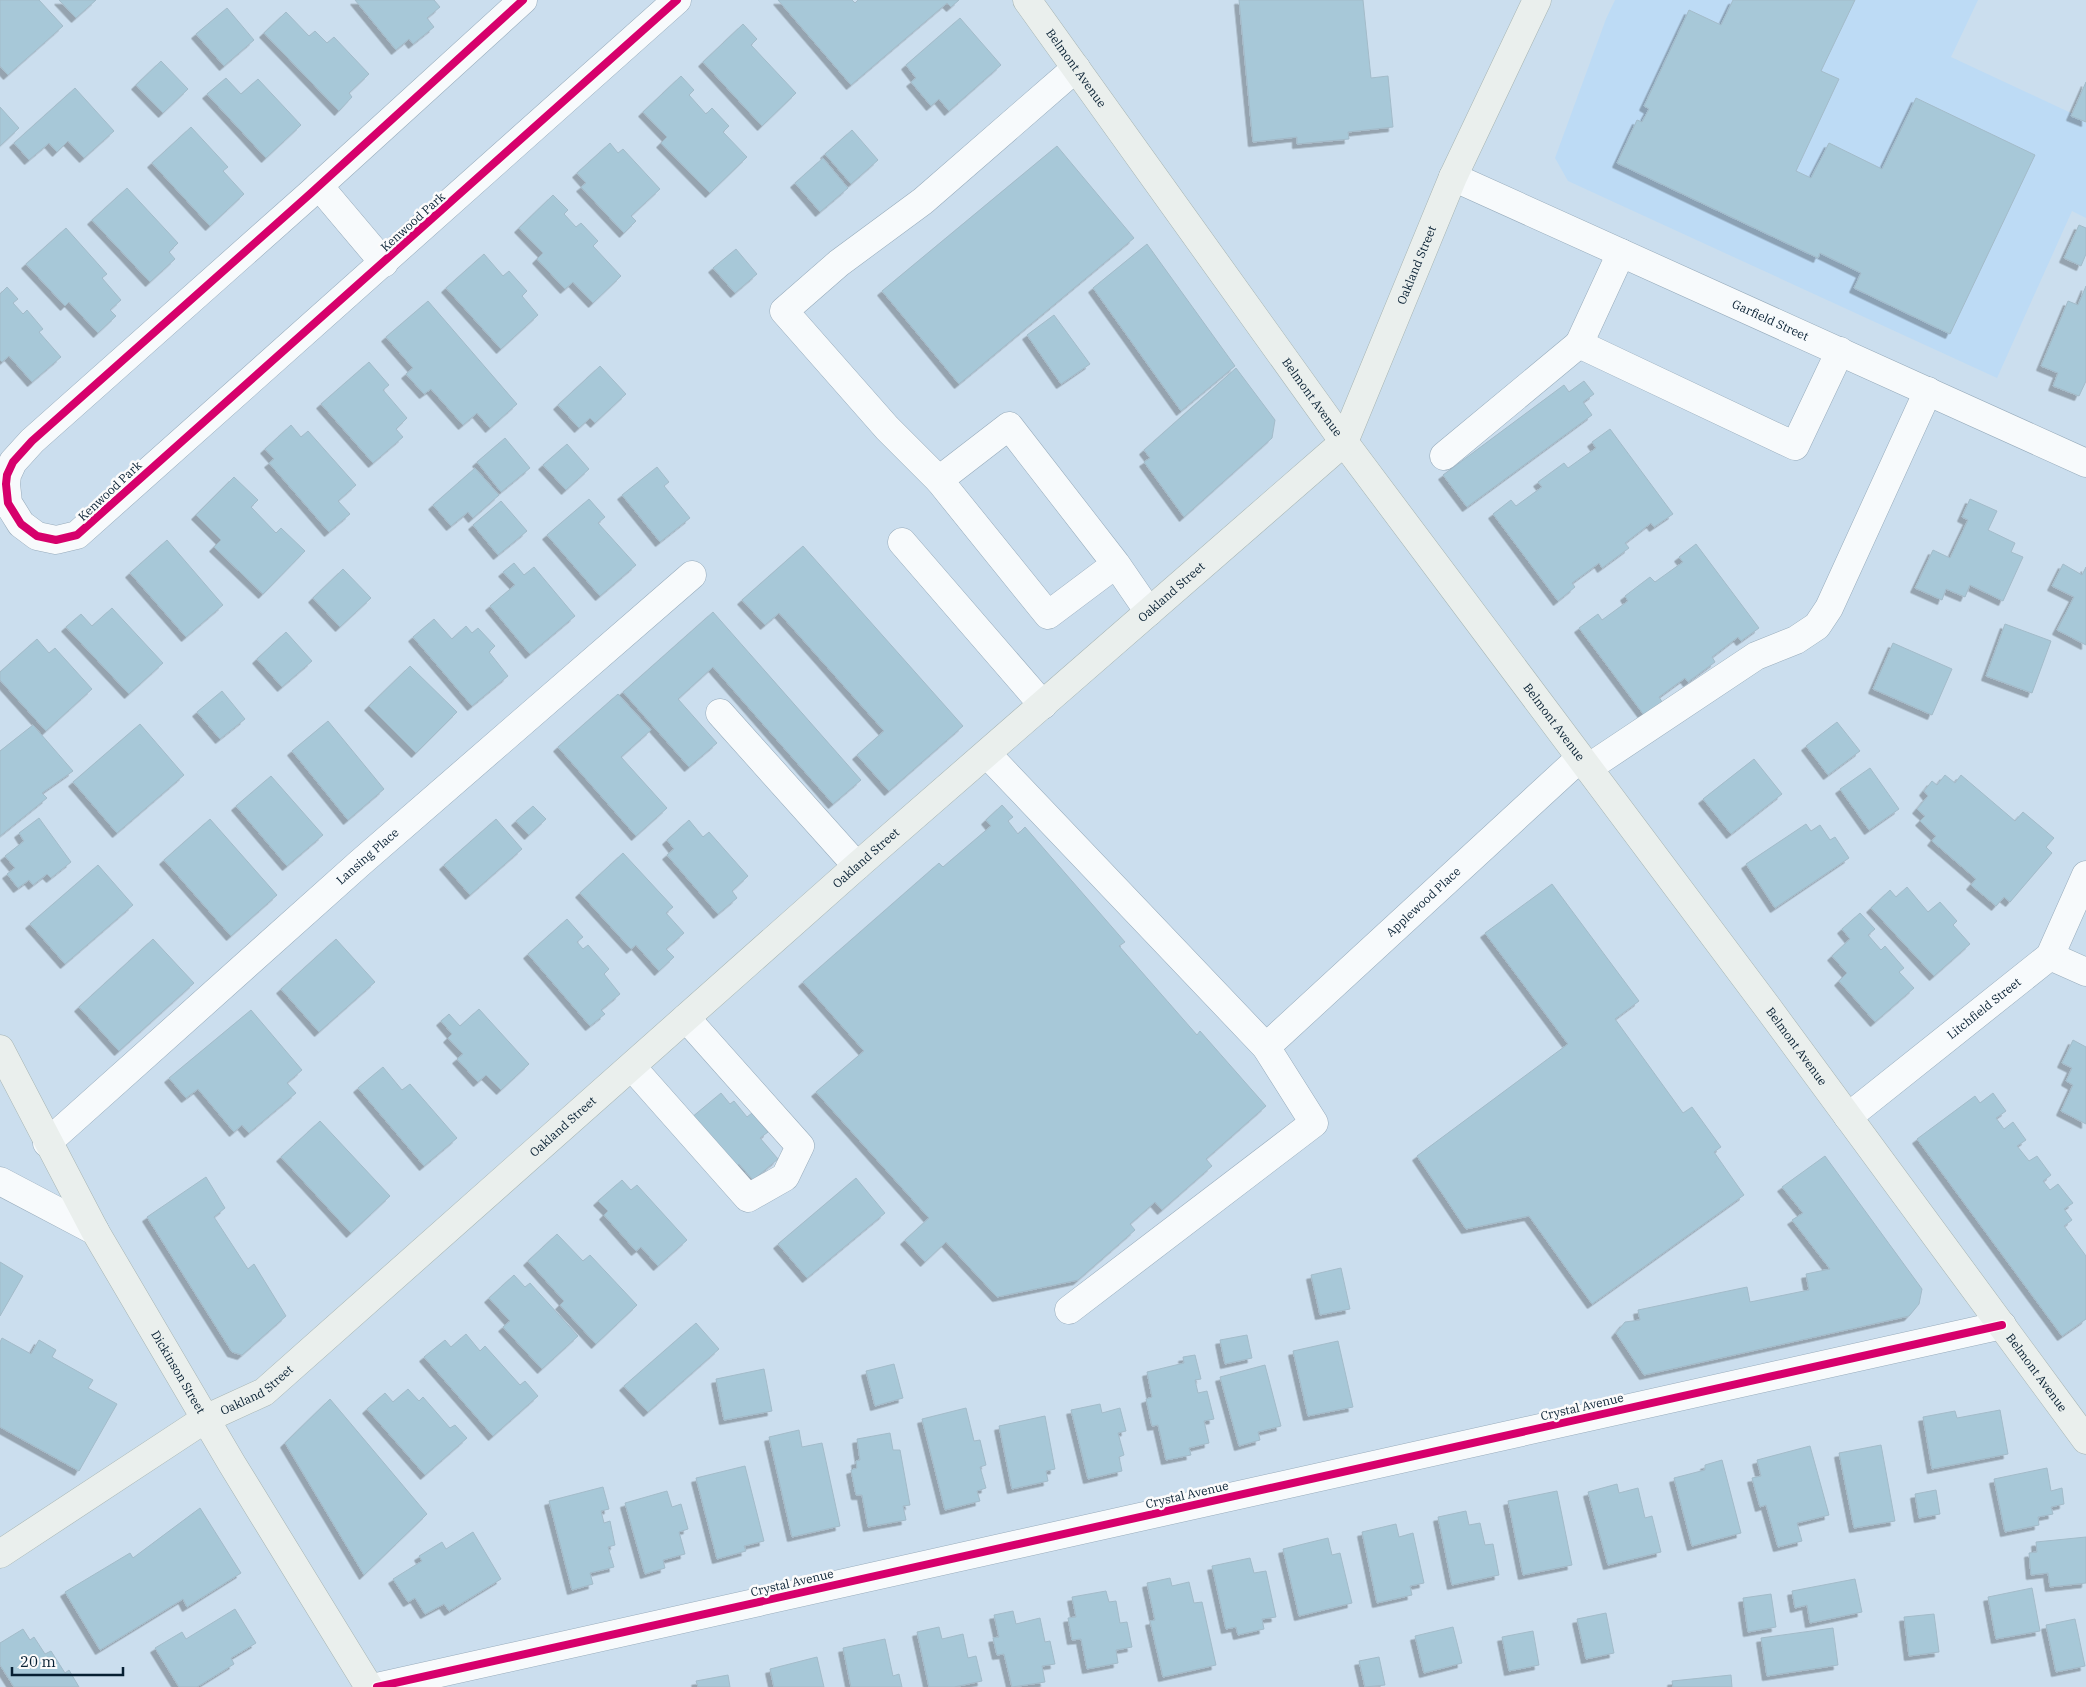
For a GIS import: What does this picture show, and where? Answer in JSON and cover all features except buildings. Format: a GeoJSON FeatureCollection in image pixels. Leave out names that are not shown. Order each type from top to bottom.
{"type":"FeatureCollection","features":[{"type":"Feature","properties":{"kind":"main road","name":"Belmont Avenue"},"geometry":{"type":"LineString","coordinates":[[1028,0],[1344,442],[1848,1117],[2086,1440]]}},
{"type":"Feature","properties":{"kind":"main road","name":"Oakland Street"},"geometry":{"type":"LineString","coordinates":[[0,1554],[205,1419],[264,1392],[857,866],[1344,442],[1453,177],[1537,0]]}},
{"type":"Feature","properties":{"kind":"main road","name":"Dickinson Street"},"geometry":{"type":"LineString","coordinates":[[0,1049],[47,1143],[95,1231],[205,1419],[369,1687]]}},
{"type":"Feature","properties":{"kind":"street","name":"Kenwood Park"},"geometry":{"type":"LineString","coordinates":[[523,0],[319,186],[32,441],[13,462],[7,475],[8,525],[29,530],[46,539],[56,540],[81,532],[129,487],[384,263],[677,0]]}},
{"type":"Feature","properties":{"kind":"street"},"geometry":{"type":"LineString","coordinates":[[1076,68],[923,201],[839,263],[784,311],[887,428],[939,480],[1048,616],[1116,564]]}},
{"type":"Feature","properties":{"kind":"street","name":"Garfield Street"},"geometry":{"type":"LineString","coordinates":[[1453,177],[2086,463]]}},
{"type":"Feature","properties":{"kind":"street"},"geometry":{"type":"LineString","coordinates":[[319,186],[384,263]]}},
{"type":"Feature","properties":{"kind":"street"},"geometry":{"type":"LineString","coordinates":[[1444,456],[1579,344],[1621,253]]}},
{"type":"Feature","properties":{"kind":"street"},"geometry":{"type":"LineString","coordinates":[[1579,344],[1794,446],[1840,351]]}},
{"type":"Feature","properties":{"kind":"street","name":"Applewood Place"},"geometry":{"type":"LineString","coordinates":[[1266,1047],[1584,763],[1756,656],[1796,640],[1817,626],[1828,608],[1928,391]]}},
{"type":"Feature","properties":{"kind":"street"},"geometry":{"type":"LineString","coordinates":[[939,480],[1009,426],[1116,564],[1149,612]]}},
{"type":"Feature","properties":{"kind":"street"},"geometry":{"type":"LineString","coordinates":[[902,542],[1043,705]]}},
{"type":"Feature","properties":{"kind":"street","name":"Lansing Place"},"geometry":{"type":"LineString","coordinates":[[47,1143],[375,849],[692,575]]}},
{"type":"Feature","properties":{"kind":"street"},"geometry":{"type":"LineString","coordinates":[[720,713],[857,866]]}},
{"type":"Feature","properties":{"kind":"street"},"geometry":{"type":"LineString","coordinates":[[987,754],[1266,1047],[1314,1124],[1069,1310]]}},
{"type":"Feature","properties":{"kind":"street","name":"Litchfield Street"},"geometry":{"type":"LineString","coordinates":[[1848,1117],[2050,956],[2086,875]]}},
{"type":"Feature","properties":{"kind":"street"},"geometry":{"type":"LineString","coordinates":[[2050,956],[2086,972]]}},
{"type":"Feature","properties":{"kind":"street"},"geometry":{"type":"LineString","coordinates":[[632,1067],[748,1198],[784,1177],[800,1146],[686,1018]]}},
{"type":"Feature","properties":{"kind":"street"},"geometry":{"type":"LineString","coordinates":[[0,1181],[95,1231]]}},
{"type":"Feature","properties":{"kind":"street","name":"Crystal Avenue"},"geometry":{"type":"LineString","coordinates":[[378,1687],[2002,1325]]}},
{"type":"Feature","properties":{"kind":"shaded area"},"geometry":{"type":"Polygon","coordinates":[[[1615,0],[1978,0],[1951,57],[2086,120],[2086,218],[2072,211],[1997,378],[1568,181],[1555,158],[1606,19],[1615,0]]]}},
{"type":"Feature","properties":{"kind":"cycle path"},"geometry":{"type":"LineString","coordinates":[[523,0],[310,194],[32,441],[13,462],[7,475],[8,503],[21,524],[37,536],[56,540],[77,535],[677,0]]}},
{"type":"Feature","properties":{"kind":"cycle path"},"geometry":{"type":"LineString","coordinates":[[377,1687],[2002,1325]]}}]}
